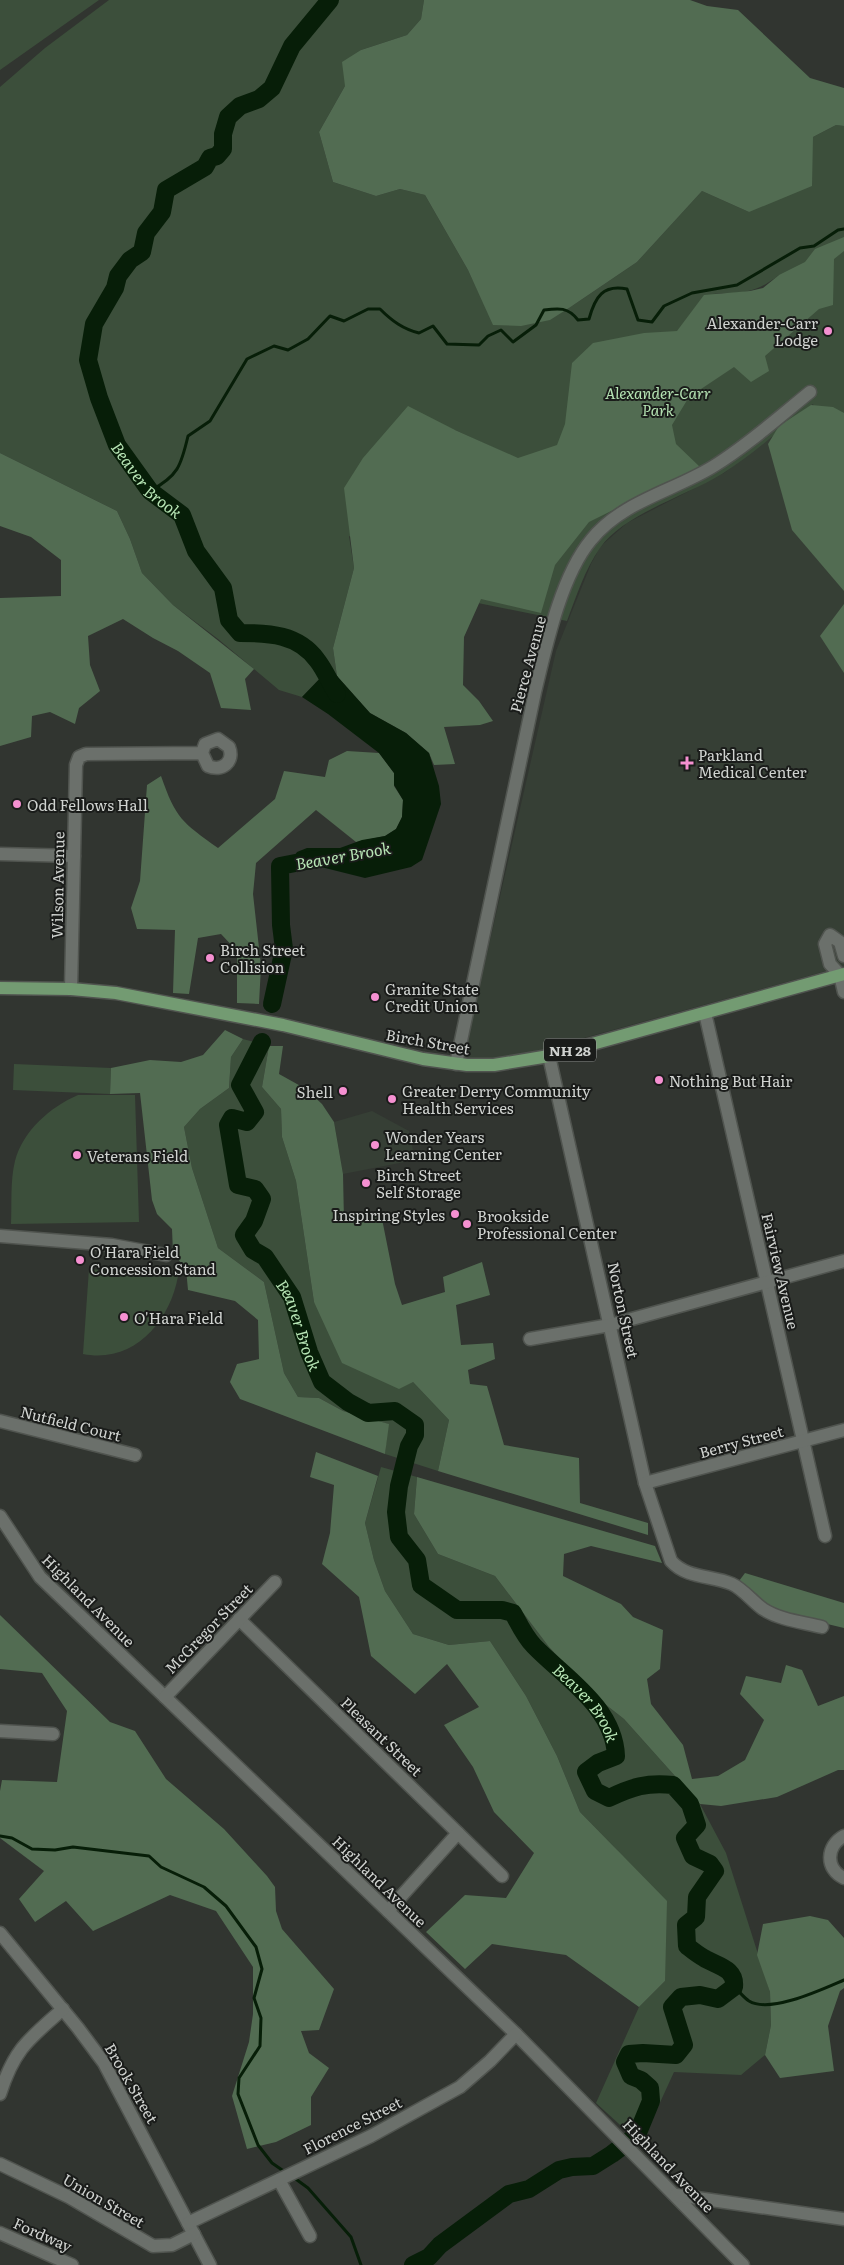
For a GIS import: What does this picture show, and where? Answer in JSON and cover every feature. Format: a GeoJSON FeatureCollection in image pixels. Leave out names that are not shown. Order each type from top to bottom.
{"type":"FeatureCollection","features":[{"type":"Feature","properties":{"kind":"main road","name":"Birch Street"},"geometry":{"type":"LineString","coordinates":[[0,988],[71,989],[116,993],[194,1006],[283,1025],[402,1055],[456,1064],[510,1064],[549,1056],[705,1013],[843,972]]}},
{"type":"Feature","properties":{"kind":"street","name":"Pierce Avenue"},"geometry":{"type":"LineString","coordinates":[[456,1064],[543,660],[568,584],[580,556],[596,534],[621,513],[715,466],[810,392]]}},
{"type":"Feature","properties":{"kind":"street","name":"Wilson Avenue"},"geometry":{"type":"LineString","coordinates":[[71,989],[76,765],[79,757],[86,754],[202,753]]}},
{"type":"Feature","properties":{"kind":"street"},"geometry":{"type":"LineString","coordinates":[[0,854],[74,856]]}},
{"type":"Feature","properties":{"kind":"street"},"geometry":{"type":"LineString","coordinates":[[844,956],[840,942],[830,936],[825,944],[828,958],[830,964],[843,972],[844,992]]}},
{"type":"Feature","properties":{"kind":"street","name":"Fairview Avenue"},"geometry":{"type":"LineString","coordinates":[[705,1013],[825,1536]]}},
{"type":"Feature","properties":{"kind":"street","name":"Norton Street"},"geometry":{"type":"LineString","coordinates":[[549,1056],[646,1483],[671,1562],[676,1567],[689,1573],[733,1584],[761,1608],[778,1617],[822,1626]]}},
{"type":"Feature","properties":{"kind":"street"},"geometry":{"type":"LineString","coordinates":[[0,1236],[112,1245],[166,1255]]}},
{"type":"Feature","properties":{"kind":"street"},"geometry":{"type":"LineString","coordinates":[[530,1339],[610,1325],[844,1262]]}},
{"type":"Feature","properties":{"kind":"street","name":"Nutfield Court"},"geometry":{"type":"LineString","coordinates":[[0,1421],[135,1455]]}},
{"type":"Feature","properties":{"kind":"street","name":"Berry Street"},"geometry":{"type":"LineString","coordinates":[[646,1483],[844,1430]]}},
{"type":"Feature","properties":{"kind":"street","name":"Highland Avenue"},"geometry":{"type":"LineString","coordinates":[[0,1516],[40,1577],[516,2034],[743,2265]]}},
{"type":"Feature","properties":{"kind":"street","name":"McGregor Street"},"geometry":{"type":"LineString","coordinates":[[165,1697],[275,1582]]}},
{"type":"Feature","properties":{"kind":"street","name":"Pleasant Street"},"geometry":{"type":"LineString","coordinates":[[238,1619],[502,1876]]}},
{"type":"Feature","properties":{"kind":"street"},"geometry":{"type":"LineString","coordinates":[[0,1731],[53,1734]]}},
{"type":"Feature","properties":{"kind":"street"},"geometry":{"type":"LineString","coordinates":[[388,1912],[458,1833]]}},
{"type":"Feature","properties":{"kind":"street"},"geometry":{"type":"LineString","coordinates":[[844,1836],[835,1842],[830,1855],[833,1869],[844,1878]]}},
{"type":"Feature","properties":{"kind":"street","name":"Brook Street"},"geometry":{"type":"LineString","coordinates":[[0,1933],[63,2009],[104,2064],[210,2265]]}},
{"type":"Feature","properties":{"kind":"street"},"geometry":{"type":"LineString","coordinates":[[0,2094],[7,2071],[17,2052],[63,2009]]}},
{"type":"Feature","properties":{"kind":"street","name":"Florence Street"},"geometry":{"type":"LineString","coordinates":[[191,2229],[286,2176],[371,2136],[460,2087],[490,2061],[516,2034]]}},
{"type":"Feature","properties":{"kind":"street","name":"Union Street"},"geometry":{"type":"LineString","coordinates":[[0,2164],[69,2197],[153,2246],[172,2245],[191,2229]]}},
{"type":"Feature","properties":{"kind":"street"},"geometry":{"type":"LineString","coordinates":[[286,2176],[310,2236]]}},
{"type":"Feature","properties":{"kind":"street"},"geometry":{"type":"LineString","coordinates":[[676,2195],[844,2218]]}},
{"type":"Feature","properties":{"kind":"street","name":"Fordway"},"geometry":{"type":"LineString","coordinates":[[0,2233],[72,2265]]}},
{"type":"Feature","properties":{"kind":"shaded area","name":"Parkland Medical Center"},"geometry":{"type":"Polygon","coordinates":[[[813,404],[844,528],[844,966],[515,1057],[463,1059],[556,651],[591,564],[600,547],[627,523],[724,473],[813,404]]]}},
{"type":"Feature","properties":{"kind":"shaded area","name":"Wonder Years Learning Center"},"geometry":{"type":"Polygon","coordinates":[[[372,1111],[409,1131],[415,1160],[343,1174],[334,1122],[372,1111]]]}},
{"type":"Feature","properties":{"kind":"green space"},"geometry":{"type":"Polygon","coordinates":[[[0,0],[99,0],[0,70],[0,0]]]}},
{"type":"Feature","properties":{"kind":"green space"},"geometry":{"type":"Polygon","coordinates":[[[109,0],[424,0],[421,19],[407,35],[361,50],[345,86],[319,132],[333,182],[376,196],[400,189],[425,195],[468,270],[494,325],[572,306],[637,262],[702,191],[749,212],[813,137],[836,125],[844,126],[844,528],[813,404],[722,474],[656,506],[624,525],[610,536],[590,565],[567,621],[463,600],[349,536],[354,568],[333,648],[337,676],[327,671],[302,697],[279,690],[218,639],[173,605],[142,573],[130,539],[117,511],[0,453],[0,87],[45,48],[109,0]],[[779,275],[756,289],[732,293],[713,293],[774,300],[779,275]],[[455,430],[369,469],[501,451],[455,430]]]}},
{"type":"Feature","properties":{"kind":"green space"},"geometry":{"type":"Polygon","coordinates":[[[424,0],[690,0],[707,6],[738,10],[810,78],[844,88],[844,126],[836,125],[813,137],[812,186],[749,212],[702,191],[637,262],[572,306],[550,320],[521,326],[493,325],[468,270],[425,195],[400,189],[376,196],[333,182],[319,132],[345,86],[342,62],[361,50],[407,35],[421,19],[424,0]]]}},
{"type":"Feature","properties":{"kind":"green space","name":"Alexander-Carr Park"},"geometry":{"type":"Polygon","coordinates":[[[844,237],[844,251],[834,259],[833,305],[819,309],[765,356],[769,371],[751,382],[734,367],[689,397],[672,425],[676,444],[700,467],[589,522],[555,565],[541,613],[481,599],[464,637],[463,685],[479,701],[493,721],[480,725],[444,727],[455,764],[434,765],[429,753],[406,733],[370,713],[337,676],[333,648],[354,568],[344,488],[363,458],[408,406],[455,430],[518,458],[557,445],[565,424],[572,363],[593,343],[644,333],[677,331],[704,295],[763,288],[779,275],[805,262],[815,249],[844,237]]]}},
{"type":"Feature","properties":{"kind":"green space"},"geometry":{"type":"Polygon","coordinates":[[[811,405],[833,407],[844,413],[844,591],[792,530],[768,444],[779,426],[811,405]]]}},
{"type":"Feature","properties":{"kind":"green space"},"geometry":{"type":"Polygon","coordinates":[[[0,453],[117,511],[130,539],[142,573],[173,605],[254,669],[245,679],[251,710],[221,708],[210,673],[178,651],[123,619],[88,636],[90,665],[100,691],[79,708],[75,724],[50,712],[32,716],[31,737],[0,746],[0,598],[61,596],[61,560],[31,537],[0,526],[0,453]]]}},
{"type":"Feature","properties":{"kind":"green space"},"geometry":{"type":"Polygon","coordinates":[[[844,604],[844,673],[820,636],[844,604]]]}},
{"type":"Feature","properties":{"kind":"green space"},"geometry":{"type":"Polygon","coordinates":[[[347,751],[379,753],[394,773],[394,786],[403,800],[402,817],[396,829],[385,836],[356,842],[316,810],[256,863],[253,894],[261,966],[259,1004],[237,1003],[237,951],[221,934],[198,938],[189,994],[173,993],[175,930],[137,929],[131,908],[140,881],[147,785],[161,776],[176,811],[188,825],[218,848],[275,799],[284,771],[325,777],[329,760],[347,751]]]}},
{"type":"Feature","properties":{"kind":"green space"},"geometry":{"type":"Polygon","coordinates":[[[225,1030],[243,1039],[231,1057],[229,1088],[200,1109],[184,1127],[192,1168],[218,1248],[264,1282],[284,1373],[298,1397],[319,1398],[343,1411],[389,1424],[385,1454],[240,1399],[230,1382],[237,1364],[259,1359],[258,1320],[235,1301],[188,1290],[186,1269],[173,1253],[172,1229],[157,1214],[152,1200],[140,1093],[110,1094],[111,1068],[150,1060],[181,1062],[203,1055],[225,1030]]]}},
{"type":"Feature","properties":{"kind":"green space"},"geometry":{"type":"Polygon","coordinates":[[[243,1039],[269,1046],[262,1087],[281,1109],[282,1137],[296,1181],[314,1302],[413,1382],[449,1420],[438,1471],[385,1454],[388,1424],[343,1411],[319,1398],[298,1397],[284,1373],[264,1282],[218,1248],[192,1168],[184,1127],[200,1109],[229,1088],[231,1057],[243,1039]]]}},
{"type":"Feature","properties":{"kind":"green space"},"geometry":{"type":"Polygon","coordinates":[[[269,1046],[283,1046],[279,1074],[306,1089],[322,1104],[334,1122],[343,1174],[344,1221],[381,1214],[395,1284],[402,1305],[445,1292],[443,1277],[482,1262],[490,1295],[456,1305],[461,1345],[493,1343],[495,1359],[468,1370],[470,1384],[487,1386],[504,1445],[579,1458],[580,1503],[648,1523],[648,1535],[438,1471],[449,1420],[413,1382],[399,1389],[342,1363],[314,1302],[296,1181],[282,1137],[281,1109],[262,1087],[269,1046]]]}},
{"type":"Feature","properties":{"kind":"green space"},"geometry":{"type":"Polygon","coordinates":[[[14,1064],[111,1068],[110,1094],[13,1090],[14,1064]]]}},
{"type":"Feature","properties":{"kind":"green space","name":"Veterans Field"},"geometry":{"type":"Polygon","coordinates":[[[78,1095],[135,1095],[139,1222],[11,1224],[12,1176],[15,1161],[24,1140],[48,1113],[78,1095]]]}},
{"type":"Feature","properties":{"kind":"green space","name":"O'Hara Field"},"geometry":{"type":"Polygon","coordinates":[[[89,1269],[178,1276],[174,1293],[167,1309],[158,1324],[146,1336],[133,1346],[118,1352],[101,1355],[83,1354],[89,1269]]]}},
{"type":"Feature","properties":{"kind":"green space"},"geometry":{"type":"Polygon","coordinates":[[[316,1452],[378,1476],[365,1523],[374,1560],[385,1591],[413,1634],[449,1645],[490,1641],[526,1696],[557,1756],[580,1812],[667,1901],[665,1981],[639,2007],[566,1955],[492,1944],[465,1969],[426,1932],[465,1895],[506,1898],[534,1853],[494,1812],[473,1767],[444,1725],[479,1707],[447,1664],[415,1694],[371,1656],[359,1597],[322,1564],[330,1533],[334,1485],[310,1477],[316,1452]]]}},
{"type":"Feature","properties":{"kind":"green space"},"geometry":{"type":"Polygon","coordinates":[[[381,1467],[417,1477],[414,1514],[438,1554],[495,1576],[549,1647],[596,1697],[624,1719],[700,1804],[726,1853],[770,1992],[771,2025],[765,2055],[741,2075],[674,2072],[641,2144],[596,2103],[639,2007],[665,1981],[617,1850],[580,1812],[557,1756],[526,1696],[490,1641],[449,1645],[413,1634],[385,1591],[374,1560],[365,1523],[381,1467]]]}},
{"type":"Feature","properties":{"kind":"green space"},"geometry":{"type":"Polygon","coordinates":[[[417,1477],[655,1546],[662,1563],[591,1546],[564,1554],[563,1576],[621,1604],[633,1617],[663,1630],[660,1669],[647,1679],[651,1704],[683,1745],[692,1779],[718,1776],[745,1760],[764,1720],[740,1694],[746,1676],[781,1683],[786,1665],[802,1670],[818,1706],[844,1696],[844,1770],[838,1770],[777,1797],[721,1806],[700,1804],[624,1719],[596,1697],[549,1647],[495,1576],[438,1554],[414,1514],[417,1477]]]}},
{"type":"Feature","properties":{"kind":"green space"},"geometry":{"type":"Polygon","coordinates":[[[745,1573],[844,1603],[844,1628],[777,1612],[747,1591],[739,1581],[745,1573]]]}},
{"type":"Feature","properties":{"kind":"green space"},"geometry":{"type":"Polygon","coordinates":[[[0,1615],[110,1722],[135,1731],[166,1779],[224,1829],[275,1887],[276,1911],[282,1929],[334,1989],[319,2030],[301,2031],[309,2053],[329,2068],[311,2097],[311,2125],[276,2142],[247,2149],[232,2096],[249,2042],[253,2014],[253,1967],[216,1911],[170,1895],[93,1931],[66,1901],[35,1922],[19,1899],[44,1871],[0,1838],[0,1791],[2,1780],[57,1782],[67,1711],[42,1673],[0,1669],[0,1615]]]}},
{"type":"Feature","properties":{"kind":"green space"},"geometry":{"type":"Polygon","coordinates":[[[810,1916],[828,1920],[844,1938],[844,1988],[840,1991],[828,2026],[834,2071],[780,2078],[765,2055],[771,2025],[770,1992],[757,1955],[763,1924],[810,1916]]]}},
{"type":"Feature","properties":{"kind":"water"},"geometry":{"type":"Polygon","coordinates":[[[327,671],[337,676],[370,713],[406,733],[429,753],[439,786],[441,804],[422,860],[411,867],[365,878],[309,864],[294,867],[292,860],[297,852],[307,848],[340,848],[362,840],[385,836],[396,829],[402,817],[403,800],[394,785],[394,773],[379,753],[328,714],[302,697],[327,671]]]}},
{"type":"Feature","properties":{"kind":"waterway","name":"Beaver Brook"},"geometry":{"type":"LineString","coordinates":[[330,0],[292,46],[272,88],[259,99],[240,106],[228,117],[223,134],[223,149],[217,156],[210,158],[205,167],[166,190],[162,212],[146,233],[142,252],[130,260],[118,276],[115,288],[94,324],[88,360],[99,398],[117,445],[150,491],[182,515],[196,551],[223,588],[229,620],[240,633],[272,635],[292,640],[301,645],[320,664],[337,694]]}},
{"type":"Feature","properties":{"kind":"waterway"},"geometry":{"type":"LineString","coordinates":[[150,491],[167,480],[177,469],[188,436],[210,421],[247,359],[274,346],[288,350],[308,339],[330,316],[344,321],[368,309],[380,309],[398,324],[419,333],[433,326],[447,344],[479,345],[488,336],[501,330],[513,342],[536,325],[544,310],[563,309],[571,313],[578,320],[589,319],[594,304],[601,294],[606,290],[619,288],[627,289],[638,320],[652,322],[664,306],[692,293],[737,285],[800,248],[814,246],[838,230],[844,229]]}},
{"type":"Feature","properties":{"kind":"waterway","name":"Beaver Brook"},"geometry":{"type":"LineString","coordinates":[[272,1004],[284,949],[281,925],[280,866],[316,859]]}},
{"type":"Feature","properties":{"kind":"waterway","name":"Beaver Brook"},"geometry":{"type":"LineString","coordinates":[[262,1042],[240,1085],[255,1112],[247,1122],[232,1118],[228,1125],[238,1185],[255,1189],[262,1199],[254,1221],[244,1235],[253,1250],[265,1257],[292,1297],[309,1352],[322,1382],[348,1402],[368,1413],[395,1411],[415,1425],[415,1435],[409,1446],[399,1486],[396,1512],[399,1537],[417,1560],[421,1585],[457,1610],[502,1610],[513,1613],[531,1642],[597,1708],[607,1723],[613,1739],[616,1756],[598,1763],[586,1772],[595,1791],[609,1798],[640,1786],[655,1784],[673,1785],[690,1804],[697,1825],[685,1838],[693,1856],[710,1864],[715,1871],[697,1897],[696,1917],[686,1925],[687,1946],[702,1957],[725,1968],[734,1981],[734,1987],[718,1999],[700,1995],[681,1997],[672,2007],[684,2045],[676,2055],[629,2054],[625,2062],[631,2076],[641,2080],[650,2088],[651,2101],[637,2135],[593,2166],[559,2170],[529,2189],[509,2194],[440,2245],[429,2257],[413,2265]]}},
{"type":"Feature","properties":{"kind":"waterway"},"geometry":{"type":"LineString","coordinates":[[0,1836],[12,1838],[32,1849],[55,1850],[73,1847],[149,1856],[161,1867],[204,1887],[226,1906],[256,1947],[262,1969],[254,1998],[261,2018],[260,2046],[239,2078],[238,2094],[258,2145],[272,2163],[285,2172]]}},
{"type":"Feature","properties":{"kind":"waterway"},"geometry":{"type":"LineString","coordinates":[[734,1987],[749,2001],[758,2004],[770,2004],[796,1999],[844,1980]]}},
{"type":"Feature","properties":{"kind":"waterway"},"geometry":{"type":"LineString","coordinates":[[293,2177],[308,2188],[351,2237],[361,2265]]}},
{"type":"Feature","properties":{"kind":"place","name":"Alexander-Carr Lodge"},"geometry":{"type":"Point","coordinates":[828,331]}},
{"type":"Feature","properties":{"kind":"place","name":"Parkland Medical Center"},"geometry":{"type":"Point","coordinates":[687,763]}},
{"type":"Feature","properties":{"kind":"place","name":"Odd Fellows Hall"},"geometry":{"type":"Point","coordinates":[17,804]}},
{"type":"Feature","properties":{"kind":"place","name":"Birch Street Collision"},"geometry":{"type":"Point","coordinates":[210,958]}},
{"type":"Feature","properties":{"kind":"place","name":"Granite State Credit Union"},"geometry":{"type":"Point","coordinates":[375,997]}},
{"type":"Feature","properties":{"kind":"place","name":"Nothing But Hair"},"geometry":{"type":"Point","coordinates":[659,1080]}},
{"type":"Feature","properties":{"kind":"place","name":"Shell"},"geometry":{"type":"Point","coordinates":[343,1091]}},
{"type":"Feature","properties":{"kind":"place","name":"Greater Derry Community Health Services"},"geometry":{"type":"Point","coordinates":[392,1099]}},
{"type":"Feature","properties":{"kind":"place","name":"Wonder Years Learning Center"},"geometry":{"type":"Point","coordinates":[375,1145]}},
{"type":"Feature","properties":{"kind":"place","name":"Veterans Field"},"geometry":{"type":"Point","coordinates":[77,1155]}},
{"type":"Feature","properties":{"kind":"place","name":"Birch Street Self Storage"},"geometry":{"type":"Point","coordinates":[366,1183]}},
{"type":"Feature","properties":{"kind":"place","name":"Inspiring Styles"},"geometry":{"type":"Point","coordinates":[455,1214]}},
{"type":"Feature","properties":{"kind":"place","name":"Brookside Professional Center"},"geometry":{"type":"Point","coordinates":[467,1224]}},
{"type":"Feature","properties":{"kind":"place","name":"O'Hara Field Concession Stand"},"geometry":{"type":"Point","coordinates":[80,1260]}},
{"type":"Feature","properties":{"kind":"place","name":"O'Hara Field"},"geometry":{"type":"Point","coordinates":[124,1317]}}]}
